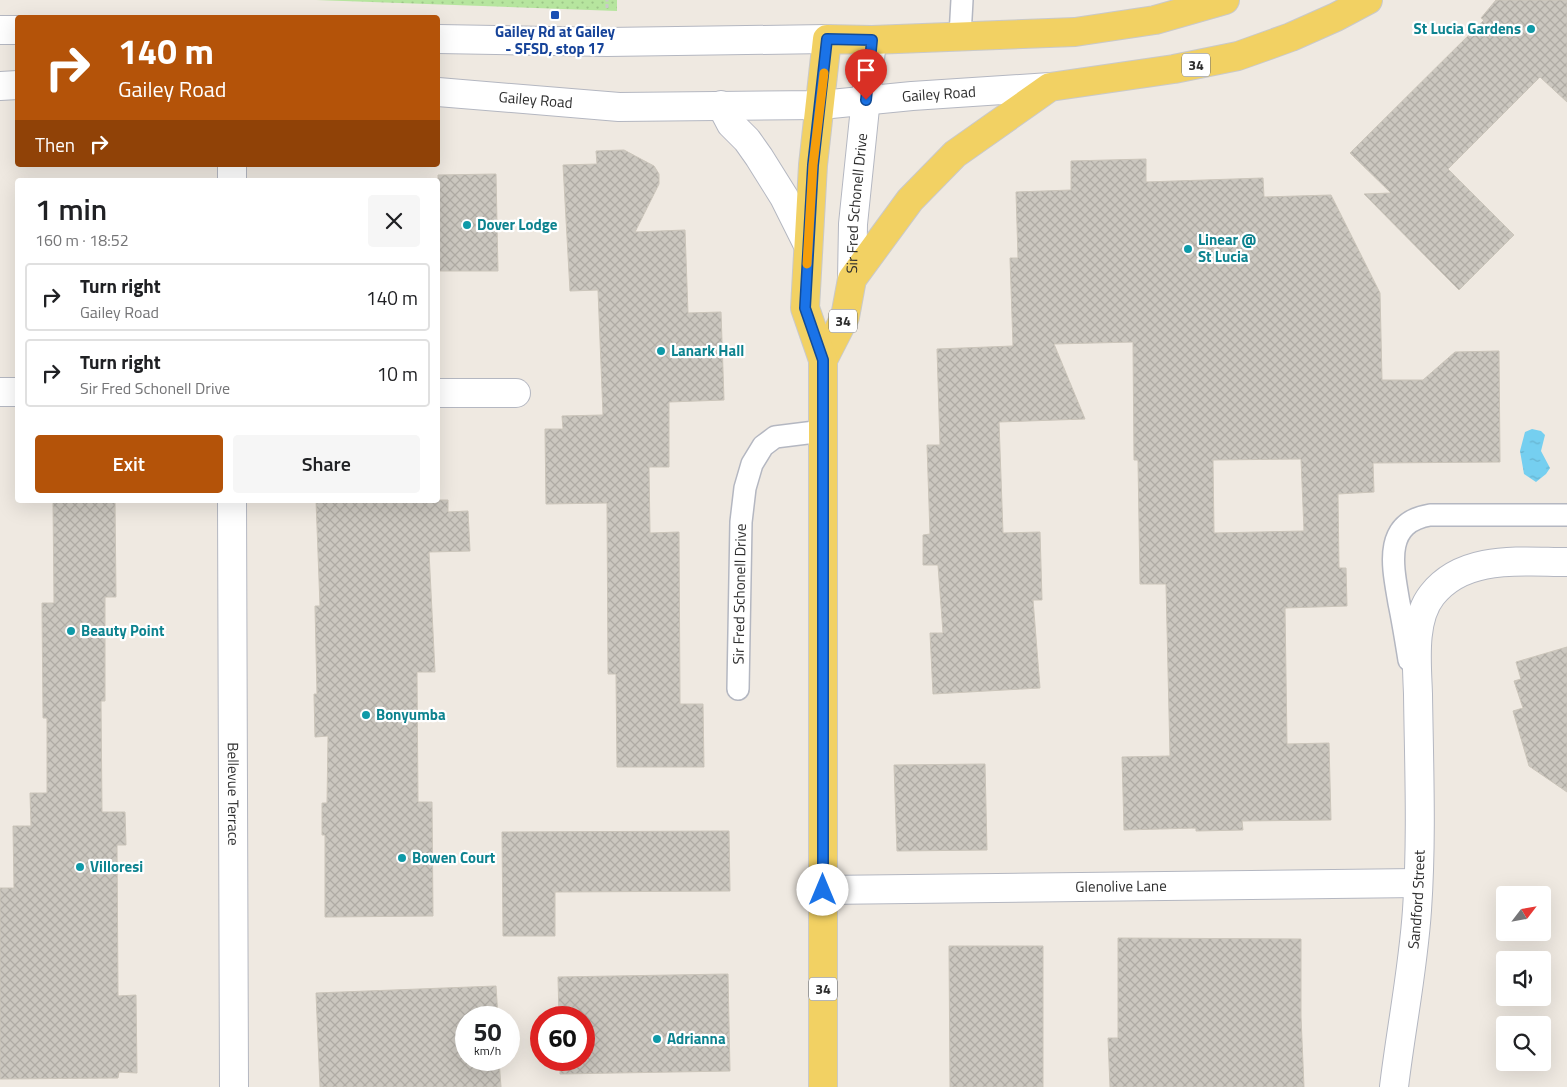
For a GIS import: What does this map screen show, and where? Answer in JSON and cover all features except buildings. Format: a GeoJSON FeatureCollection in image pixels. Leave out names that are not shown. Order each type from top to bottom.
{"type":"FeatureCollection","features":[{"type":"Feature","properties":{"kind":"main road","name":"Gailey Road"},"geometry":{"type":"LineString","coordinates":[[1050,87],[1164,71],[1238,56],[1291,37],[1368,0]]}},
{"type":"Feature","properties":{"kind":"main road"},"geometry":{"type":"LineString","coordinates":[[827,39],[872,40],[1075,32],[1154,20],[1212,2]]}},
{"type":"Feature","properties":{"kind":"main road","name":"Sir Fred Schonell Drive"},"geometry":{"type":"LineString","coordinates":[[823,1087],[823,360],[805,308],[813,165],[827,39]]}},
{"type":"Feature","properties":{"kind":"main road","name":"34"},"geometry":{"type":"LineString","coordinates":[[852,279],[910,200],[931,176],[954,154],[1050,87]]}},
{"type":"Feature","properties":{"kind":"main road","name":"Sir Fred Schonell Drive"},"geometry":{"type":"LineString","coordinates":[[823,360],[845,317],[852,279]]}},
{"type":"Feature","properties":{"kind":"street"},"geometry":{"type":"LineString","coordinates":[[0,30],[15,30]]}},
{"type":"Feature","properties":{"kind":"street"},"geometry":{"type":"LineString","coordinates":[[440,39],[607,42],[827,39]]}},
{"type":"Feature","properties":{"kind":"street","name":"Sir Fred Schonell Drive"},"geometry":{"type":"LineString","coordinates":[[852,279],[853,224],[872,40]]}},
{"type":"Feature","properties":{"kind":"street"},"geometry":{"type":"LineString","coordinates":[[0,86],[15,85]]}},
{"type":"Feature","properties":{"kind":"street","name":"Gailey Road"},"geometry":{"type":"LineString","coordinates":[[440,92],[619,108],[821,105],[1050,87]]}},
{"type":"Feature","properties":{"kind":"street"},"geometry":{"type":"LineString","coordinates":[[721,105],[731,124],[747,140],[784,197],[808,245]]}},
{"type":"Feature","properties":{"kind":"street"},"geometry":{"type":"LineString","coordinates":[[0,392],[15,392]]}},
{"type":"Feature","properties":{"kind":"street"},"geometry":{"type":"LineString","coordinates":[[440,393],[516,392]]}},
{"type":"Feature","properties":{"kind":"street","name":"Bellevue Terrace"},"geometry":{"type":"LineString","coordinates":[[232,503],[234,1087]]}},
{"type":"Feature","properties":{"kind":"street","name":"Sandford Street"},"geometry":{"type":"LineString","coordinates":[[1394,1087],[1413,954],[1418,883],[1418,634],[1425,607],[1437,590],[1458,574],[1489,564],[1567,562]]}},
{"type":"Feature","properties":{"kind":"street","name":"Glenolive Lane"},"geometry":{"type":"LineString","coordinates":[[823,890],[1418,883]]}},
{"type":"Feature","properties":{"kind":"lane"},"geometry":{"type":"LineString","coordinates":[[960,36],[962,0]]}},
{"type":"Feature","properties":{"kind":"lane","name":"Sir Fred Schonell Drive"},"geometry":{"type":"LineString","coordinates":[[738,689],[741,522],[744,488],[752,464],[763,446],[775,437],[823,431]]}},
{"type":"Feature","properties":{"kind":"lane","name":"Sandford Street"},"geometry":{"type":"LineString","coordinates":[[1418,712],[1392,559],[1396,542],[1404,527],[1419,517],[1430,515],[1567,515]]}},
{"type":"Feature","properties":{"kind":"green space"},"geometry":{"type":"Polygon","coordinates":[[[316,0],[617,0],[617,11],[316,0]]]}},
{"type":"Feature","properties":{"kind":"water"},"geometry":{"type":"Polygon","coordinates":[[[1532,429],[1541,431],[1545,435],[1541,451],[1550,468],[1536,482],[1524,474],[1520,451],[1525,432],[1532,429]]]}},
{"type":"Feature","properties":{"kind":"slow traffic"},"geometry":{"type":"LineString","coordinates":[[807,264],[813,165],[824,73]]}},
{"type":"Feature","properties":{"kind":"place","name":"Gailey Rd at Gailey - SFSD, stop 17"},"geometry":{"type":"Point","coordinates":[555,15]}},
{"type":"Feature","properties":{"kind":"place","name":"St Lucia Gardens"},"geometry":{"type":"Point","coordinates":[1531,29]}},
{"type":"Feature","properties":{"kind":"place","name":"Dover Lodge"},"geometry":{"type":"Point","coordinates":[467,225]}},
{"type":"Feature","properties":{"kind":"place","name":"Linear @ St Lucia"},"geometry":{"type":"Point","coordinates":[1188,249]}},
{"type":"Feature","properties":{"kind":"place","name":"Lanark Hall"},"geometry":{"type":"Point","coordinates":[661,351]}},
{"type":"Feature","properties":{"kind":"place","name":"Beauty Point"},"geometry":{"type":"Point","coordinates":[71,631]}},
{"type":"Feature","properties":{"kind":"place","name":"Bonyumba"},"geometry":{"type":"Point","coordinates":[366,715]}},
{"type":"Feature","properties":{"kind":"place","name":"Bowen Court"},"geometry":{"type":"Point","coordinates":[402,858]}},
{"type":"Feature","properties":{"kind":"place","name":"Villoresi"},"geometry":{"type":"Point","coordinates":[80,867]}},
{"type":"Feature","properties":{"kind":"place","name":"Adrianna"},"geometry":{"type":"Point","coordinates":[657,1039]}},
{"type":"Feature","properties":{"kind":"route"},"geometry":{"type":"LineString","coordinates":[[823,890],[823,360],[805,308],[813,165],[827,39],[872,40],[866,100]]}}]}
